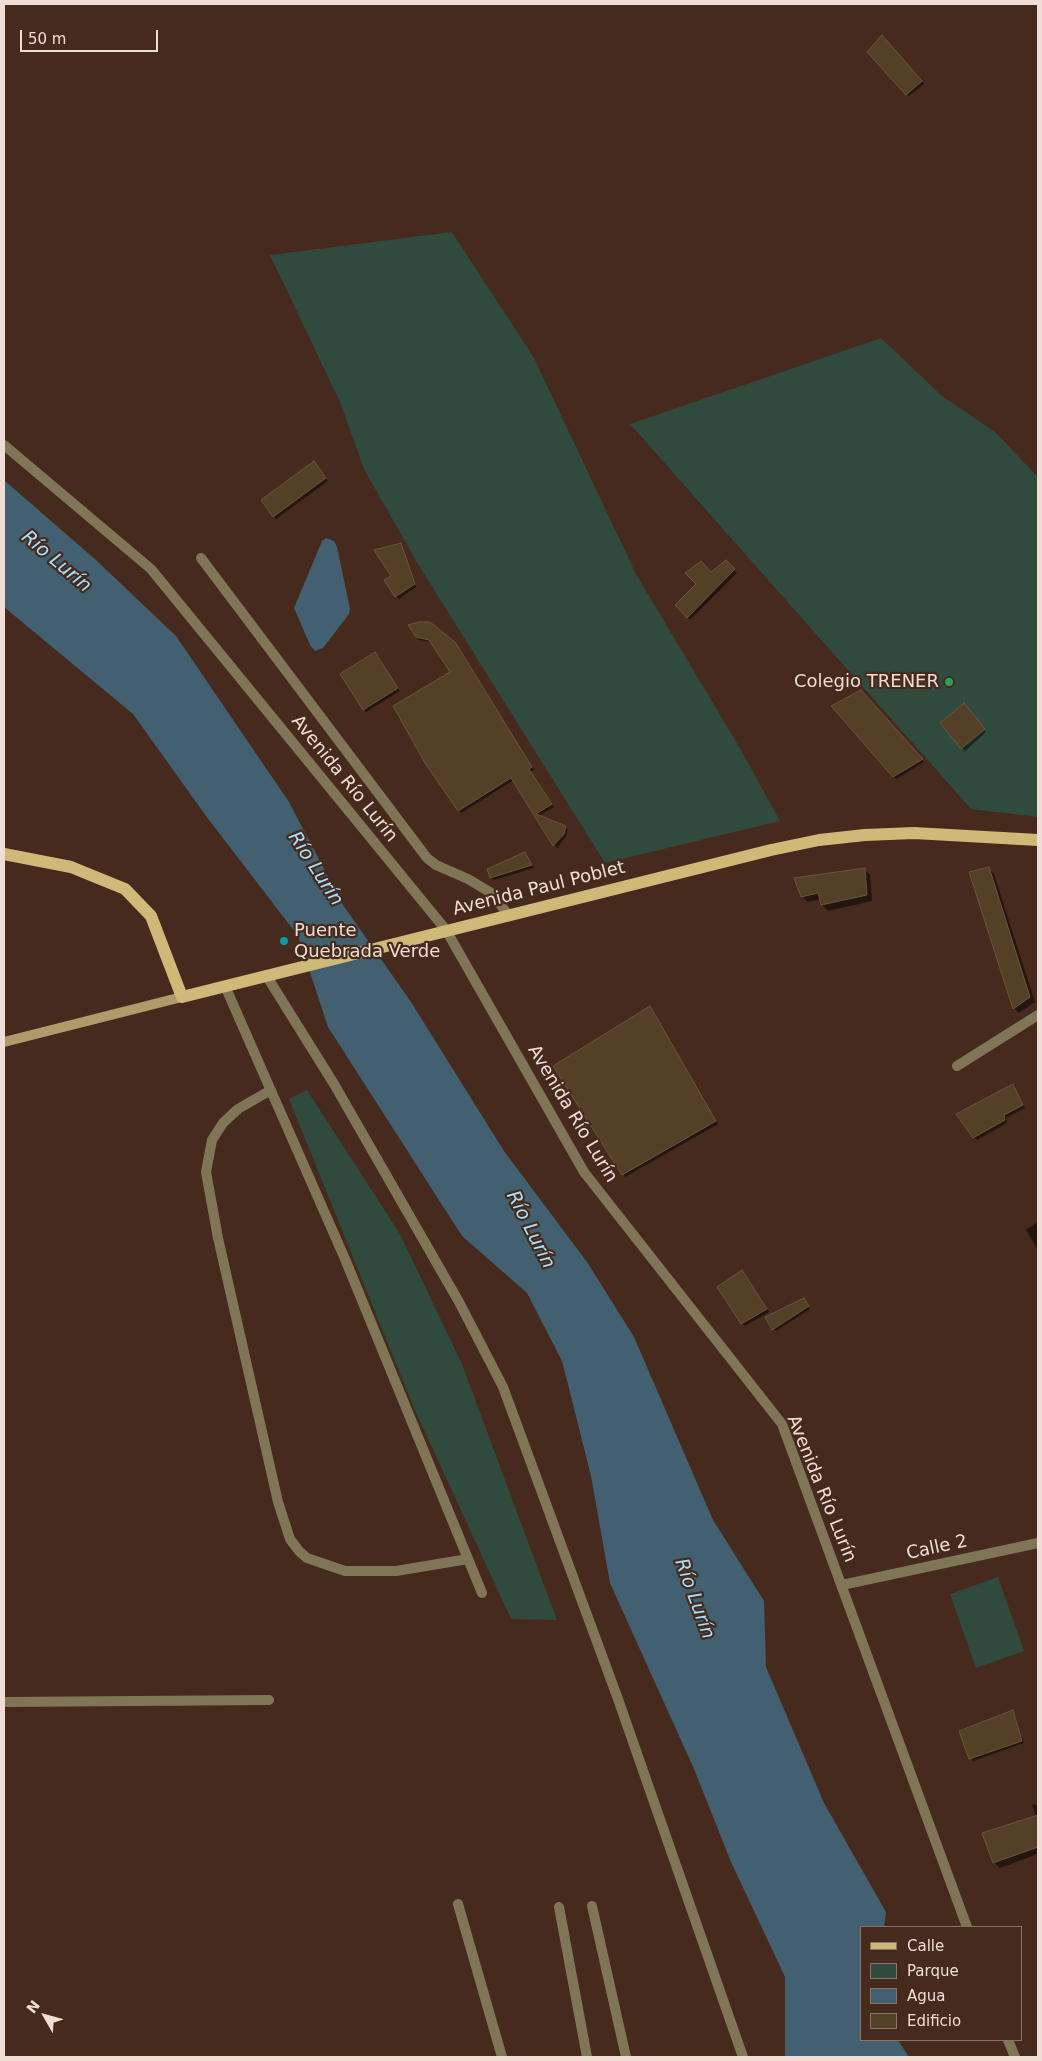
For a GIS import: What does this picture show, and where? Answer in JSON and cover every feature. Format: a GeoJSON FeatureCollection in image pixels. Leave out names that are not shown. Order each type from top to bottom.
{"type":"FeatureCollection","features":[{"type":"Feature","properties":{"kind":"main road","name":"Avenida Paul Poblet"},"geometry":{"type":"LineString","coordinates":[[182,997],[446,930],[819,840],[865,835],[914,833],[1038,840]]}},
{"type":"Feature","properties":{"kind":"main road"},"geometry":{"type":"LineString","coordinates":[[4,854],[70,868],[125,889],[151,916],[182,997],[4,1042]]}},
{"type":"Feature","properties":{"kind":"street","name":"Avenida Río Lurín"},"geometry":{"type":"LineString","coordinates":[[4,445],[152,569],[446,930],[584,1172],[782,1424],[967,1926]]}},
{"type":"Feature","properties":{"kind":"street"},"geometry":{"type":"LineString","coordinates":[[201,558],[427,858],[436,866],[479,884],[493,894],[508,915]]}},
{"type":"Feature","properties":{"kind":"street"},"geometry":{"type":"LineString","coordinates":[[266,975],[334,1084],[459,1302],[503,1387],[618,1699],[743,2057]]}},
{"type":"Feature","properties":{"kind":"street"},"geometry":{"type":"LineString","coordinates":[[225,986],[345,1259],[482,1593]]}},
{"type":"Feature","properties":{"kind":"street"},"geometry":{"type":"LineString","coordinates":[[957,1066],[1038,1015]]}},
{"type":"Feature","properties":{"kind":"street"},"geometry":{"type":"LineString","coordinates":[[272,1090],[238,1109],[223,1123],[212,1140],[206,1172],[218,1238],[278,1502],[290,1539],[299,1552],[307,1558],[345,1571],[396,1571],[468,1559]]}},
{"type":"Feature","properties":{"kind":"street","name":"Calle 2"},"geometry":{"type":"LineString","coordinates":[[842,1585],[1038,1542]]}},
{"type":"Feature","properties":{"kind":"street"},"geometry":{"type":"LineString","coordinates":[[4,1702],[269,1700]]}},
{"type":"Feature","properties":{"kind":"street"},"geometry":{"type":"LineString","coordinates":[[458,1904],[502,2057]]}},
{"type":"Feature","properties":{"kind":"street"},"geometry":{"type":"LineString","coordinates":[[592,1906],[626,2057]]}},
{"type":"Feature","properties":{"kind":"street"},"geometry":{"type":"LineString","coordinates":[[558,1907],[587,2057]]}},
{"type":"Feature","properties":{"kind":"street"},"geometry":{"type":"LineString","coordinates":[[1008,2041],[1015,2057]]}},
{"type":"Feature","properties":{"kind":"green space"},"geometry":{"type":"Polygon","coordinates":[[[452,232],[534,358],[636,574],[741,750],[780,821],[605,863],[418,564],[364,469],[340,402],[270,255],[452,232]]]}},
{"type":"Feature","properties":{"kind":"green space","name":"Colegio TRENER"},"geometry":{"type":"Polygon","coordinates":[[[881,338],[942,396],[995,432],[1038,477],[1038,817],[971,809],[630,424],[881,338]]]}},
{"type":"Feature","properties":{"kind":"green space"},"geometry":{"type":"Polygon","coordinates":[[[307,1090],[400,1234],[462,1364],[557,1620],[511,1619],[414,1408],[289,1099],[307,1090]]]}},
{"type":"Feature","properties":{"kind":"green space"},"geometry":{"type":"Polygon","coordinates":[[[998,1577],[1024,1651],[976,1668],[950,1594],[998,1577]]]}},
{"type":"Feature","properties":{"kind":"water","name":"Río Lurín"},"geometry":{"type":"Polygon","coordinates":[[[4,480],[96,560],[176,636],[289,802],[343,905],[411,1002],[504,1151],[587,1262],[634,1337],[713,1520],[764,1601],[766,1667],[824,1803],[886,1912],[884,1926],[860,1926],[860,2041],[899,2041],[909,2057],[785,2057],[785,1977],[731,1862],[694,1769],[610,1583],[591,1476],[562,1361],[527,1293],[462,1236],[328,1027],[298,936],[206,816],[133,714],[4,607],[4,480]]]}},
{"type":"Feature","properties":{"kind":"water"},"geometry":{"type":"Polygon","coordinates":[[[326,538],[334,541],[337,547],[350,609],[349,614],[323,648],[315,651],[310,645],[294,608],[322,541],[326,538]]]}},
{"type":"Feature","properties":{"kind":"building"},"geometry":{"type":"Polygon","coordinates":[[[882,35],[922,81],[906,95],[867,52],[882,35]]]}},
{"type":"Feature","properties":{"kind":"building"},"geometry":{"type":"Polygon","coordinates":[[[314,461],[326,478],[273,517],[261,500],[314,461]]]}},
{"type":"Feature","properties":{"kind":"building"},"geometry":{"type":"Polygon","coordinates":[[[401,543],[415,584],[395,597],[384,580],[391,576],[374,550],[401,543]]]}},
{"type":"Feature","properties":{"kind":"building"},"geometry":{"type":"Polygon","coordinates":[[[726,560],[735,569],[687,618],[675,605],[696,584],[685,573],[701,561],[711,572],[726,560]]]}},
{"type":"Feature","properties":{"kind":"building"},"geometry":{"type":"Polygon","coordinates":[[[430,622],[455,642],[532,767],[529,769],[552,804],[536,814],[566,826],[564,834],[553,846],[511,778],[458,811],[425,763],[393,706],[450,672],[429,640],[416,637],[408,625],[430,622]]]}},
{"type":"Feature","properties":{"kind":"building"},"geometry":{"type":"Polygon","coordinates":[[[375,652],[398,688],[363,710],[340,674],[375,652]]]}},
{"type":"Feature","properties":{"kind":"building"},"geometry":{"type":"Polygon","coordinates":[[[861,690],[923,759],[893,777],[831,706],[861,690]]]}},
{"type":"Feature","properties":{"kind":"building"},"geometry":{"type":"Polygon","coordinates":[[[964,703],[985,729],[961,749],[940,723],[964,703]]]}},
{"type":"Feature","properties":{"kind":"building"},"geometry":{"type":"Polygon","coordinates":[[[525,852],[532,865],[490,878],[487,869],[525,852]]]}},
{"type":"Feature","properties":{"kind":"building"},"geometry":{"type":"Polygon","coordinates":[[[989,867],[1030,997],[1013,1009],[969,872],[989,867]]]}},
{"type":"Feature","properties":{"kind":"building"},"geometry":{"type":"Polygon","coordinates":[[[865,868],[867,895],[821,905],[818,893],[801,897],[794,878],[865,868]]]}},
{"type":"Feature","properties":{"kind":"building"},"geometry":{"type":"Polygon","coordinates":[[[650,1006],[716,1121],[622,1175],[553,1066],[650,1006]]]}},
{"type":"Feature","properties":{"kind":"building"},"geometry":{"type":"Polygon","coordinates":[[[1013,1084],[1023,1105],[1004,1115],[1005,1120],[973,1138],[956,1114],[1013,1084]]]}},
{"type":"Feature","properties":{"kind":"building"},"geometry":{"type":"Polygon","coordinates":[[[742,1270],[767,1309],[741,1324],[717,1287],[742,1270]]]}},
{"type":"Feature","properties":{"kind":"building"},"geometry":{"type":"Polygon","coordinates":[[[804,1298],[809,1306],[772,1330],[765,1317],[804,1298]]]}},
{"type":"Feature","properties":{"kind":"building"},"geometry":{"type":"Polygon","coordinates":[[[1013,1710],[1022,1741],[969,1759],[959,1731],[1013,1710]]]}},
{"type":"Feature","properties":{"kind":"building"},"geometry":{"type":"Polygon","coordinates":[[[1038,1815],[1038,1847],[993,1863],[982,1833],[1038,1815]]]}},
{"type":"Feature","properties":{"kind":"place","name":"Colegio TRENER"},"geometry":{"type":"Point","coordinates":[949,682]}},
{"type":"Feature","properties":{"kind":"place","name":"Puente Quebrada Verde"},"geometry":{"type":"Point","coordinates":[284,941]}}]}
